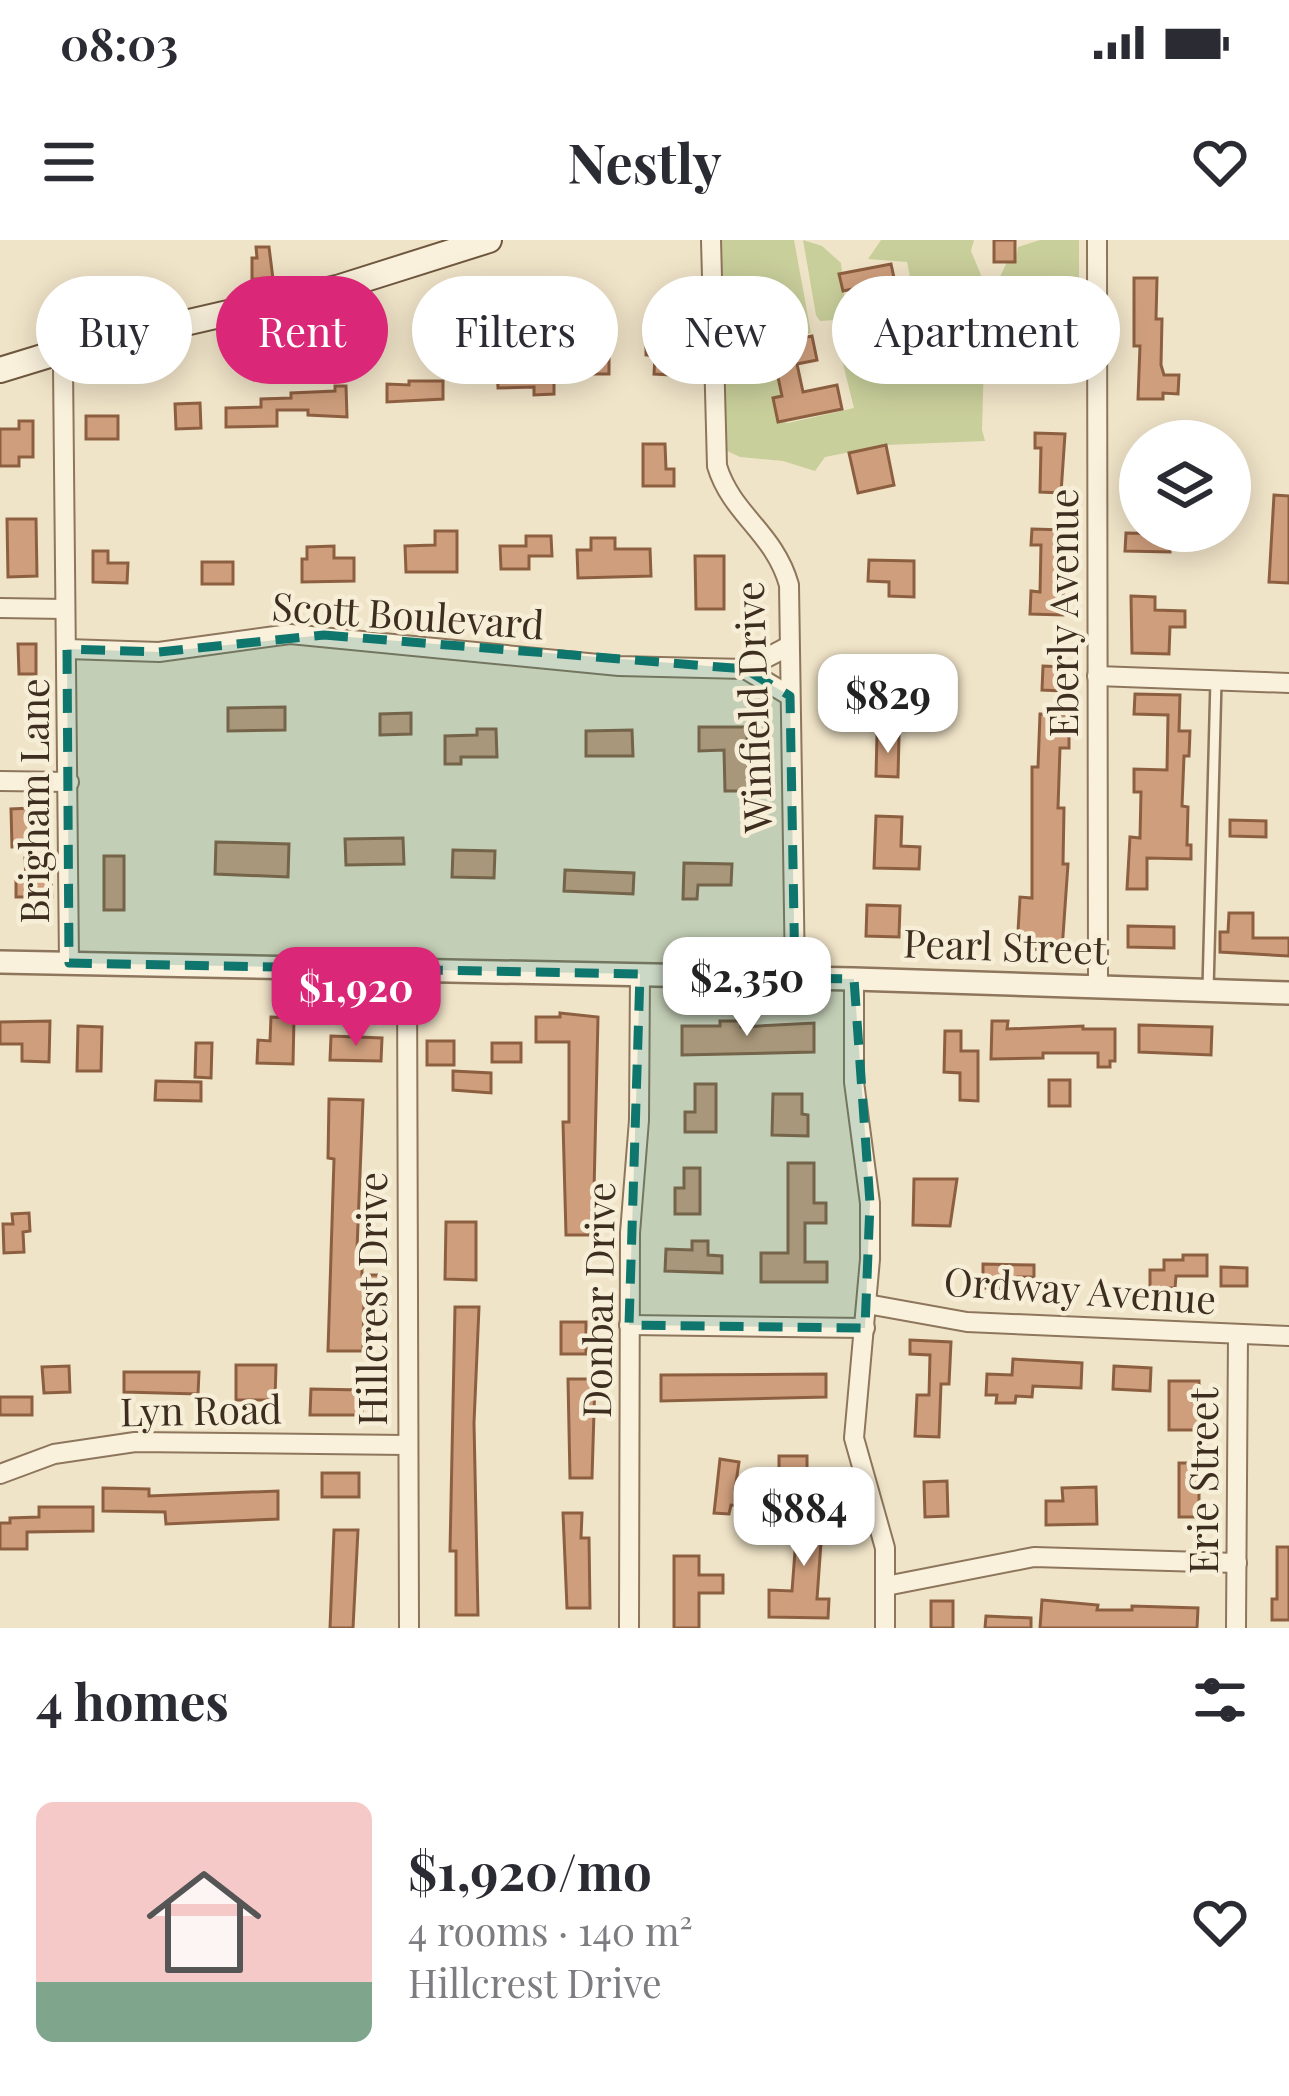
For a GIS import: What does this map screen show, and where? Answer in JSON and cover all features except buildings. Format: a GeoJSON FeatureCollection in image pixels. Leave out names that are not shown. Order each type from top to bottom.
{"type":"FeatureCollection","features":[{"type":"Feature","properties":{"kind":"main road"},"geometry":{"type":"LineString","coordinates":[[192,322],[313,294],[489,240]]}},
{"type":"Feature","properties":{"kind":"main road"},"geometry":{"type":"LineString","coordinates":[[0,370],[36,359]]}},
{"type":"Feature","properties":{"kind":"street","name":"Winfield Drive"},"geometry":{"type":"LineString","coordinates":[[711,240],[715,455],[730,497],[772,543],[783,563],[791,608],[795,978]]}},
{"type":"Feature","properties":{"kind":"street","name":"Eberly Avenue"},"geometry":{"type":"LineString","coordinates":[[1097,240],[1098,987]]}},
{"type":"Feature","properties":{"kind":"street","name":"Brigham Lane"},"geometry":{"type":"LineString","coordinates":[[63,384],[69,963]]}},
{"type":"Feature","properties":{"kind":"street"},"geometry":{"type":"LineString","coordinates":[[0,608],[65,609]]}},
{"type":"Feature","properties":{"kind":"street","name":"Scott Boulevard"},"geometry":{"type":"LineString","coordinates":[[68,649],[159,652],[290,634],[619,666],[745,669],[790,646]]}},
{"type":"Feature","properties":{"kind":"street","name":"Scott Boulevard"},"geometry":{"type":"LineString","coordinates":[[745,669],[790,696]]}},
{"type":"Feature","properties":{"kind":"street"},"geometry":{"type":"LineString","coordinates":[[1097,676],[1289,683]]}},
{"type":"Feature","properties":{"kind":"street"},"geometry":{"type":"LineString","coordinates":[[0,781],[69,782]]}},
{"type":"Feature","properties":{"kind":"street","name":"Pearl Street"},"geometry":{"type":"LineString","coordinates":[[0,962],[1289,993]]}},
{"type":"Feature","properties":{"kind":"street","name":"Hillcrest Drive"},"geometry":{"type":"LineString","coordinates":[[407,970],[409,1628]]}},
{"type":"Feature","properties":{"kind":"street","name":"Donbar Drive"},"geometry":{"type":"LineString","coordinates":[[629,1628],[630,1233],[639,1120],[640,974]]}},
{"type":"Feature","properties":{"kind":"street"},"geometry":{"type":"LineString","coordinates":[[854,979],[854,1082],[870,1203],[867,1304],[854,1438],[881,1524],[885,1628]]}},
{"type":"Feature","properties":{"kind":"street","name":"Ordway Avenue"},"geometry":{"type":"LineString","coordinates":[[867,1304],[968,1322],[1289,1336]]}},
{"type":"Feature","properties":{"kind":"street"},"geometry":{"type":"LineString","coordinates":[[629,1324],[865,1328]]}},
{"type":"Feature","properties":{"kind":"street","name":"Erie Street"},"geometry":{"type":"LineString","coordinates":[[1235,1628],[1238,1334]]}},
{"type":"Feature","properties":{"kind":"street","name":"Lyn Road"},"geometry":{"type":"LineString","coordinates":[[0,1474],[70,1450],[135,1442],[406,1445]]}},
{"type":"Feature","properties":{"kind":"street"},"geometry":{"type":"LineString","coordinates":[[886,1586],[1034,1557],[1238,1563]]}},
{"type":"Feature","properties":{"kind":"lane"},"geometry":{"type":"LineString","coordinates":[[1208,990],[1216,680]]}},
{"type":"Feature","properties":{"kind":"highlighted area"},"geometry":{"type":"Polygon","coordinates":[[[324,635],[745,669],[790,696],[795,978],[854,979],[870,1203],[865,1328],[629,1325],[640,974],[69,963],[67,649],[159,652],[324,635]]]}},
{"type":"Feature","properties":{"kind":"green space"},"geometry":{"type":"Polygon","coordinates":[[[717,240],[794,240],[801,276],[717,276],[717,240]]]}},
{"type":"Feature","properties":{"kind":"green space"},"geometry":{"type":"Polygon","coordinates":[[[803,240],[822,246],[841,263],[842,276],[832,276],[832,320],[820,321],[803,240]]]}},
{"type":"Feature","properties":{"kind":"green space"},"geometry":{"type":"Polygon","coordinates":[[[881,240],[974,240],[971,251],[981,276],[910,276],[907,262],[868,259],[881,240]]]}},
{"type":"Feature","properties":{"kind":"green space"},"geometry":{"type":"Polygon","coordinates":[[[1040,240],[1079,240],[1079,276],[1000,276],[1007,262],[1015,262],[1018,247],[1040,240]]]}},
{"type":"Feature","properties":{"kind":"green space"},"geometry":{"type":"Polygon","coordinates":[[[718,384],[779,384],[782,396],[773,399],[778,421],[788,423],[854,408],[848,384],[983,384],[985,441],[886,445],[825,457],[815,471],[783,461],[740,457],[719,447],[718,384]]]}}]}
